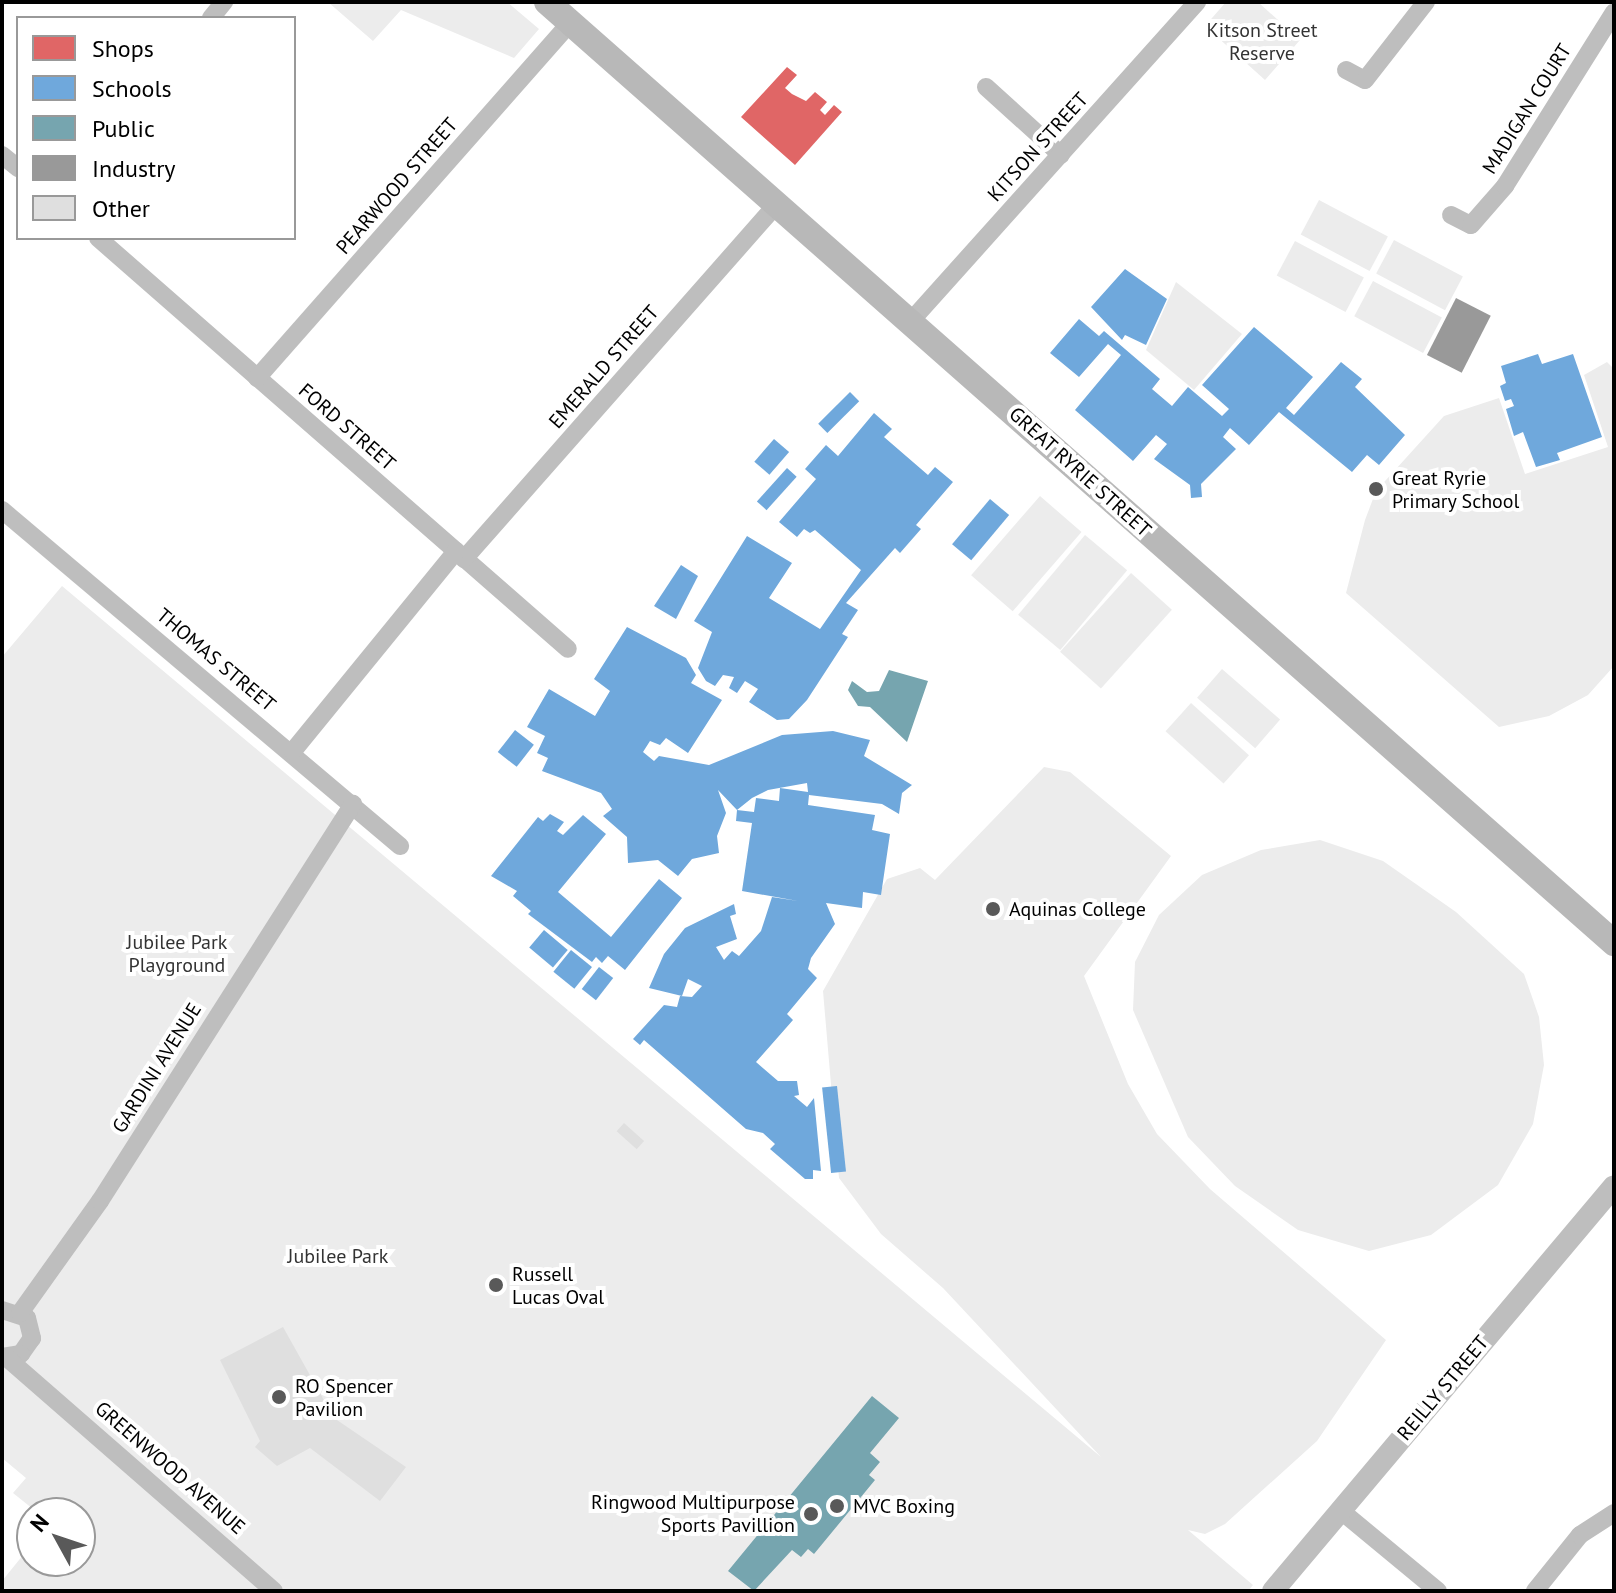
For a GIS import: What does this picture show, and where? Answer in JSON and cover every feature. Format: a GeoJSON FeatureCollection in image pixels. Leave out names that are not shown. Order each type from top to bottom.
{"type":"FeatureCollection","features":[{"type":"Feature","properties":{"kind":"main road","name":"GREAT RYRIE STREET"},"geometry":{"type":"LineString","coordinates":[[547,2],[1614,943]]}},
{"type":"Feature","properties":{"kind":"street","name":"KITSON STREET"},"geometry":{"type":"LineString","coordinates":[[910,322],[1197,2]]}},
{"type":"Feature","properties":{"kind":"street"},"geometry":{"type":"LineString","coordinates":[[1346,70],[1365,80],[1426,2]]}},
{"type":"Feature","properties":{"kind":"street","name":"MADIGAN COURT"},"geometry":{"type":"LineString","coordinates":[[1471,225],[1505,186],[1614,12]]}},
{"type":"Feature","properties":{"kind":"street","name":"PEARWOOD STREET"},"geometry":{"type":"LineString","coordinates":[[257,378],[570,23]]}},
{"type":"Feature","properties":{"kind":"street"},"geometry":{"type":"LineString","coordinates":[[986,87],[1061,155]]}},
{"type":"Feature","properties":{"kind":"street","name":"EMERALD STREET"},"geometry":{"type":"LineString","coordinates":[[293,751],[460,555],[776,205]]}},
{"type":"Feature","properties":{"kind":"street"},"geometry":{"type":"LineString","coordinates":[[1451,215],[1486,237]]}},
{"type":"Feature","properties":{"kind":"street","name":"FORD STREET"},"geometry":{"type":"LineString","coordinates":[[100,240],[568,649]]}},
{"type":"Feature","properties":{"kind":"street","name":"THOMAS STREET"},"geometry":{"type":"LineString","coordinates":[[2,510],[293,751],[400,846]]}},
{"type":"Feature","properties":{"kind":"street","name":"GARDINI AVENUE"},"geometry":{"type":"LineString","coordinates":[[11,1311],[100,1201],[353,804]]}},
{"type":"Feature","properties":{"kind":"street","name":"REILLY STREET"},"geometry":{"type":"LineString","coordinates":[[1273,1591],[1614,1186]]}},
{"type":"Feature","properties":{"kind":"street"},"geometry":{"type":"LineString","coordinates":[[11,1311],[32,1329],[27,1348],[36,1380]]}},
{"type":"Feature","properties":{"kind":"street"},"geometry":{"type":"LineString","coordinates":[[5,1358],[27,1348]]}},
{"type":"Feature","properties":{"kind":"street","name":"GREENWOOD AVENUE"},"geometry":{"type":"LineString","coordinates":[[5,1358],[36,1380],[274,1591]]}},
{"type":"Feature","properties":{"kind":"street"},"geometry":{"type":"LineString","coordinates":[[1340,1510],[1438,1591]]}},
{"type":"Feature","properties":{"kind":"street"},"geometry":{"type":"LineString","coordinates":[[1535,1591],[1580,1535],[1614,1513]]}},
{"type":"Feature","properties":{"kind":"green space"},"geometry":{"type":"Polygon","coordinates":[[[328,2],[507,2],[539,29],[514,58],[401,10],[373,41],[328,2]]]}},
{"type":"Feature","properties":{"kind":"green space","name":"Kitson Street Reserve"},"geometry":{"type":"Polygon","coordinates":[[[1226,2],[1258,2],[1300,40],[1265,80],[1205,26],[1226,2]]]}},
{"type":"Feature","properties":{"kind":"green space"},"geometry":{"type":"Polygon","coordinates":[[[1319,200],[1388,237],[1370,271],[1301,234],[1319,200]]]}},
{"type":"Feature","properties":{"kind":"green space"},"geometry":{"type":"Polygon","coordinates":[[[1394,240],[1463,277],[1445,310],[1376,274],[1394,240]]]}},
{"type":"Feature","properties":{"kind":"green space"},"geometry":{"type":"Polygon","coordinates":[[[1295,241],[1364,278],[1346,312],[1277,275],[1295,241]]]}},
{"type":"Feature","properties":{"kind":"green space"},"geometry":{"type":"Polygon","coordinates":[[[1373,281],[1442,318],[1423,353],[1354,316],[1373,281]]]}},
{"type":"Feature","properties":{"kind":"green space"},"geometry":{"type":"Polygon","coordinates":[[[1176,282],[1242,334],[1194,390],[1146,350],[1176,282]]]}},
{"type":"Feature","properties":{"kind":"green space"},"geometry":{"type":"Polygon","coordinates":[[[1607,362],[1614,369],[1614,666],[1588,695],[1549,716],[1499,727],[1346,593],[1365,520],[1376,491],[1444,416],[1499,398],[1525,474],[1608,447],[1584,375],[1607,362]]]}},
{"type":"Feature","properties":{"kind":"green space"},"geometry":{"type":"Polygon","coordinates":[[[1040,496],[1082,532],[1013,611],[971,575],[1040,496]]]}},
{"type":"Feature","properties":{"kind":"green space"},"geometry":{"type":"Polygon","coordinates":[[[1085,535],[1127,570],[1060,650],[1018,615],[1085,535]]]}},
{"type":"Feature","properties":{"kind":"green space"},"geometry":{"type":"Polygon","coordinates":[[[1131,573],[1172,610],[1101,689],[1060,652],[1131,573]]]}},
{"type":"Feature","properties":{"kind":"green space","name":"Jubilee Park"},"geometry":{"type":"Polygon","coordinates":[[[62,586],[1101,1457],[943,1288],[881,1234],[839,1178],[823,991],[887,879],[920,868],[935,880],[1044,767],[1070,772],[1171,856],[1084,976],[1128,1084],[1157,1134],[1210,1189],[1386,1340],[1317,1441],[1225,1524],[1205,1534],[1188,1530],[1253,1585],[1248,1591],[2,1591],[2,1581],[16,1564],[16,1577],[96,1577],[96,1497],[18,1497],[13,1493],[26,1478],[2,1458],[2,657],[62,586]]]}},
{"type":"Feature","properties":{"kind":"green space"},"geometry":{"type":"Polygon","coordinates":[[[1222,669],[1280,720],[1255,748],[1197,698],[1222,669]]]}},
{"type":"Feature","properties":{"kind":"green space"},"geometry":{"type":"Polygon","coordinates":[[[1191,703],[1249,755],[1224,783],[1166,731],[1191,703]]]}},
{"type":"Feature","properties":{"kind":"green space"},"geometry":{"type":"Polygon","coordinates":[[[1320,840],[1383,861],[1456,912],[1524,974],[1539,1017],[1544,1065],[1533,1124],[1498,1185],[1431,1235],[1369,1251],[1298,1230],[1235,1186],[1188,1137],[1133,1010],[1135,962],[1159,915],[1202,875],[1261,850],[1320,840]]]}},
{"type":"Feature","properties":{"kind":"building: Shops"},"geometry":{"type":"Polygon","coordinates":[[[787,67],[797,75],[785,88],[792,94],[806,101],[815,92],[827,102],[820,110],[825,115],[834,105],[842,112],[795,165],[741,117],[787,67]]]}},
{"type":"Feature","properties":{"kind":"building: Schools"},"geometry":{"type":"Polygon","coordinates":[[[1125,269],[1167,299],[1146,345],[1125,335],[1122,340],[1091,307],[1125,269]]]}},
{"type":"Feature","properties":{"kind":"building: Schools"},"geometry":{"type":"Polygon","coordinates":[[[1079,319],[1099,336],[1104,331],[1160,379],[1152,389],[1172,406],[1188,387],[1222,416],[1229,409],[1202,385],[1254,327],[1313,377],[1286,408],[1294,415],[1341,362],[1362,379],[1355,387],[1405,435],[1379,465],[1367,455],[1352,472],[1279,412],[1249,445],[1230,428],[1223,437],[1236,449],[1201,484],[1202,497],[1191,498],[1190,485],[1154,459],[1167,444],[1156,435],[1133,461],[1075,410],[1121,355],[1108,344],[1079,377],[1050,353],[1079,319]]]}},
{"type":"Feature","properties":{"kind":"building: Schools"},"geometry":{"type":"Polygon","coordinates":[[[1538,354],[1542,364],[1573,354],[1602,437],[1557,453],[1560,460],[1536,467],[1523,432],[1514,436],[1506,409],[1514,406],[1511,399],[1505,401],[1500,386],[1506,383],[1501,366],[1538,354]]]}},
{"type":"Feature","properties":{"kind":"building: Schools"},"geometry":{"type":"Polygon","coordinates":[[[850,392],[859,401],[827,433],[818,424],[850,392]]]}},
{"type":"Feature","properties":{"kind":"building: Schools"},"geometry":{"type":"Polygon","coordinates":[[[874,413],[892,429],[884,437],[928,475],[935,467],[953,482],[916,525],[921,529],[900,553],[895,548],[846,603],[858,610],[842,634],[848,637],[807,700],[789,719],[777,720],[749,702],[758,689],[745,681],[737,693],[729,688],[734,677],[723,675],[715,686],[706,681],[698,668],[712,632],[694,621],[747,536],[792,563],[769,598],[820,629],[861,570],[815,530],[810,533],[804,529],[797,537],[779,522],[816,479],[805,469],[826,445],[838,456],[874,413]]]}},
{"type":"Feature","properties":{"kind":"building: Schools"},"geometry":{"type":"Polygon","coordinates":[[[774,439],[789,452],[769,475],[754,462],[774,439]]]}},
{"type":"Feature","properties":{"kind":"building: Schools"},"geometry":{"type":"Polygon","coordinates":[[[787,468],[797,477],[767,510],[757,501],[787,468]]]}},
{"type":"Feature","properties":{"kind":"building: Schools"},"geometry":{"type":"Polygon","coordinates":[[[990,499],[1009,515],[971,560],[952,544],[990,499]]]}},
{"type":"Feature","properties":{"kind":"building: Schools"},"geometry":{"type":"Polygon","coordinates":[[[681,565],[698,576],[676,619],[654,606],[681,565]]]}},
{"type":"Feature","properties":{"kind":"building: Schools"},"geometry":{"type":"Polygon","coordinates":[[[627,627],[686,658],[696,675],[691,683],[722,700],[688,753],[666,738],[660,745],[650,741],[643,752],[654,761],[659,756],[709,765],[782,735],[833,731],[870,740],[864,756],[912,785],[902,793],[899,814],[882,804],[809,795],[808,805],[875,815],[872,830],[890,834],[881,895],[863,892],[862,908],[826,903],[835,924],[811,958],[808,969],[817,978],[787,1014],[793,1020],[756,1062],[778,1081],[797,1081],[799,1095],[794,1096],[807,1107],[814,1098],[821,1171],[813,1170],[813,1179],[805,1179],[770,1149],[775,1144],[763,1133],[746,1129],[644,1040],[640,1045],[633,1039],[664,1005],[677,1007],[680,996],[692,997],[702,986],[688,979],[682,996],[649,988],[664,954],[685,928],[734,904],[736,914],[730,916],[737,939],[716,947],[724,960],[732,951],[739,956],[761,931],[772,897],[798,901],[742,891],[752,823],[736,821],[737,810],[718,790],[726,813],[717,836],[719,853],[692,859],[678,876],[658,860],[628,863],[627,837],[603,816],[612,809],[601,793],[542,771],[548,758],[537,753],[545,736],[527,727],[549,689],[595,716],[610,691],[594,679],[627,627]],[[807,783],[768,790],[737,810],[754,812],[756,798],[779,801],[780,788],[808,792],[807,783]]]}},
{"type":"Feature","properties":{"kind":"building: Schools"},"geometry":{"type":"Polygon","coordinates":[[[515,730],[534,745],[517,767],[498,752],[515,730]]]}},
{"type":"Feature","properties":{"kind":"building: Schools"},"geometry":{"type":"Polygon","coordinates":[[[550,814],[564,822],[557,831],[563,835],[583,815],[606,834],[558,892],[611,937],[659,879],[682,898],[625,970],[608,956],[602,963],[596,957],[592,962],[528,914],[531,911],[513,896],[517,891],[491,876],[538,817],[543,821],[550,814]]]}},
{"type":"Feature","properties":{"kind":"building: Schools"},"geometry":{"type":"Polygon","coordinates":[[[544,930],[568,950],[553,968],[529,948],[544,930]]]}},
{"type":"Feature","properties":{"kind":"building: Schools"},"geometry":{"type":"Polygon","coordinates":[[[571,950],[592,967],[574,989],[553,972],[571,950]]]}},
{"type":"Feature","properties":{"kind":"building: Schools"},"geometry":{"type":"Polygon","coordinates":[[[599,967],[613,978],[596,1000],[582,989],[599,967]]]}},
{"type":"Feature","properties":{"kind":"building: Schools"},"geometry":{"type":"Polygon","coordinates":[[[837,1086],[846,1172],[831,1173],[822,1088],[837,1086]]]}},
{"type":"Feature","properties":{"kind":"building: Public"},"geometry":{"type":"Polygon","coordinates":[[[889,670],[928,681],[907,742],[870,707],[858,706],[848,690],[852,681],[867,692],[879,691],[889,670]]]}},
{"type":"Feature","properties":{"kind":"building: Public","name":"Ringwood Multipurpose Sports Pavillion"},"geometry":{"type":"Polygon","coordinates":[[[872,1396],[899,1418],[870,1453],[880,1462],[869,1475],[875,1480],[814,1554],[808,1549],[801,1557],[792,1550],[754,1591],[728,1571],[872,1396]]]}},
{"type":"Feature","properties":{"kind":"building: Industry"},"geometry":{"type":"Polygon","coordinates":[[[1456,298],[1491,316],[1462,373],[1427,355],[1456,298]]]}},
{"type":"Feature","properties":{"kind":"building: Other"},"geometry":{"type":"Polygon","coordinates":[[[624,1123],[644,1141],[637,1149],[617,1131],[624,1123]]]}},
{"type":"Feature","properties":{"kind":"building: Other","name":"RO Spencer Pavilion"},"geometry":{"type":"Polygon","coordinates":[[[283,1327],[334,1418],[406,1467],[380,1501],[310,1448],[277,1466],[255,1447],[260,1441],[220,1360],[283,1327]]]}},
{"type":"Feature","properties":{"kind":"place","name":"Great Ryrie Primary School"},"geometry":{"type":"Point","coordinates":[1376,489]}},
{"type":"Feature","properties":{"kind":"place","name":"Aquinas College"},"geometry":{"type":"Point","coordinates":[993,909]}},
{"type":"Feature","properties":{"kind":"place","name":"Russell Lucas Oval"},"geometry":{"type":"Point","coordinates":[496,1285]}},
{"type":"Feature","properties":{"kind":"place","name":"RO Spencer Pavilion"},"geometry":{"type":"Point","coordinates":[279,1397]}},
{"type":"Feature","properties":{"kind":"place","name":"MVC Boxing"},"geometry":{"type":"Point","coordinates":[837,1506]}},
{"type":"Feature","properties":{"kind":"place","name":"Ringwood Multipurpose Sports Pavillion"},"geometry":{"type":"Point","coordinates":[811,1514]}},
{"type":"Feature","properties":{"kind":"park label","name":"Jubilee Park Playground"},"geometry":{"type":"Point","coordinates":[177,954]}}]}
